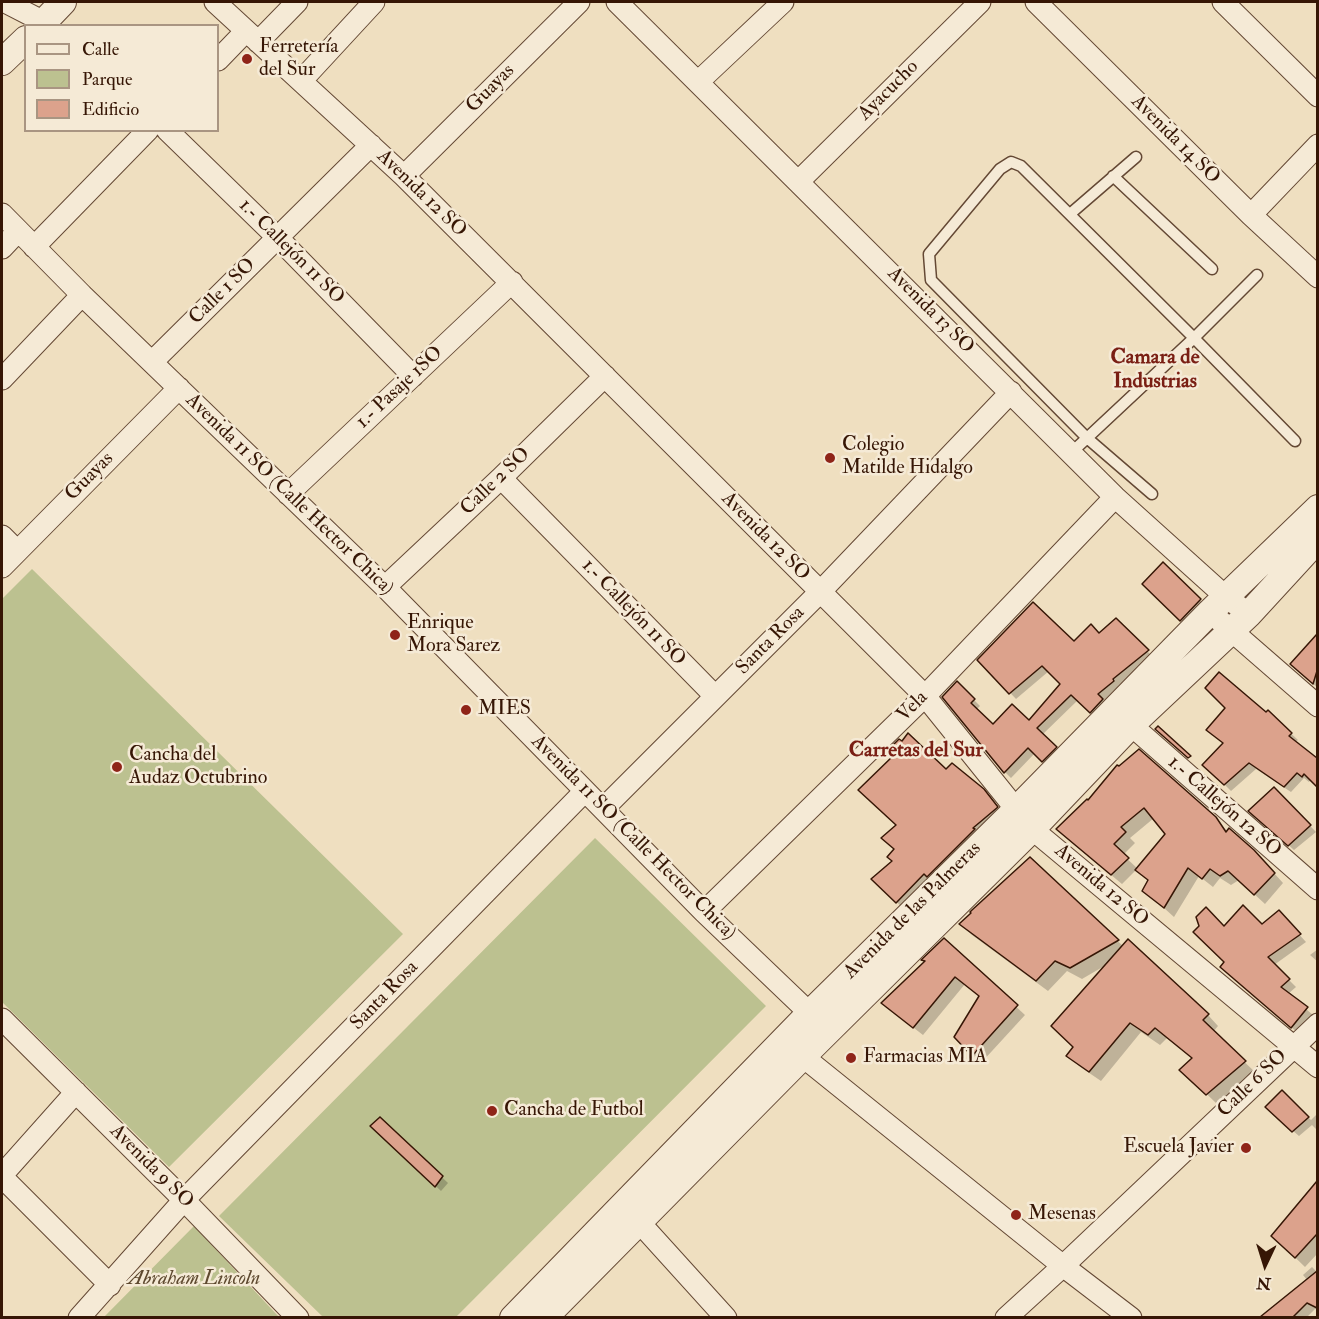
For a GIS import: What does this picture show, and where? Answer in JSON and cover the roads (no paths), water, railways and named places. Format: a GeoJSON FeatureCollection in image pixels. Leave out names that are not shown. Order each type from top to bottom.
{"type":"FeatureCollection","features":[{"type":"Feature","properties":{"kind":"street"},"geometry":{"type":"LineString","coordinates":[[5,2],[42,24],[63,2]]}},
{"type":"Feature","properties":{"kind":"street","name":"Avenida 12 SO"},"geometry":{"type":"LineString","coordinates":[[215,2],[404,176],[925,696],[1024,819],[1317,1067]]}},
{"type":"Feature","properties":{"kind":"street"},"geometry":{"type":"LineString","coordinates":[[219,59],[297,2]]}},
{"type":"Feature","properties":{"kind":"street"},"geometry":{"type":"LineString","coordinates":[[301,81],[374,2]]}},
{"type":"Feature","properties":{"kind":"street","name":"Guayas"},"geometry":{"type":"LineString","coordinates":[[404,176],[579,2]]}},
{"type":"Feature","properties":{"kind":"street","name":"Avenida 13 SO"},"geometry":{"type":"LineString","coordinates":[[617,2],[1011,392],[1218,604],[1241,622],[1317,706]]}},
{"type":"Feature","properties":{"kind":"street"},"geometry":{"type":"LineString","coordinates":[[698,82],[783,2]]}},
{"type":"Feature","properties":{"kind":"street","name":"Ayacucho"},"geometry":{"type":"LineString","coordinates":[[799,181],[980,2]]}},
{"type":"Feature","properties":{"kind":"street","name":"Avenida 14 SO"},"geometry":{"type":"LineString","coordinates":[[1036,2],[1251,216],[1317,277]]}},
{"type":"Feature","properties":{"kind":"street"},"geometry":{"type":"LineString","coordinates":[[1223,2],[1317,96]]}},
{"type":"Feature","properties":{"kind":"street"},"geometry":{"type":"LineString","coordinates":[[2,62],[24,41]]}},
{"type":"Feature","properties":{"kind":"street"},"geometry":{"type":"LineString","coordinates":[[34,247],[146,132]]}},
{"type":"Feature","properties":{"kind":"street","name":"1.- Callejón 11 SO"},"geometry":{"type":"LineString","coordinates":[[169,132],[278,238],[413,376]]}},
{"type":"Feature","properties":{"kind":"street","name":"Calle 1 SO"},"geometry":{"type":"LineString","coordinates":[[152,362],[371,145]]}},
{"type":"Feature","properties":{"kind":"street"},"geometry":{"type":"LineString","coordinates":[[1251,216],[1317,145]]}},
{"type":"Feature","properties":{"kind":"street","name":"Avenida 11 SO (Calle Hector Chica)"},"geometry":{"type":"LineString","coordinates":[[2,214],[82,296],[385,587],[704,912],[829,1032]]}},
{"type":"Feature","properties":{"kind":"street"},"geometry":{"type":"LineString","coordinates":[[2,248],[18,231]]}},
{"type":"Feature","properties":{"kind":"street","name":"1.- Pasaje 1SO"},"geometry":{"type":"LineString","coordinates":[[288,494],[512,282]]}},
{"type":"Feature","properties":{"kind":"street"},"geometry":{"type":"LineString","coordinates":[[2,379],[82,296]]}},
{"type":"Feature","properties":{"kind":"street","name":"Calle 2 SO"},"geometry":{"type":"LineString","coordinates":[[385,587],[605,376]]}},
{"type":"Feature","properties":{"kind":"street","name":"Guayas"},"geometry":{"type":"LineString","coordinates":[[2,567],[179,388]]}},
{"type":"Feature","properties":{"kind":"street","name":"Santa Rosa"},"geometry":{"type":"LineString","coordinates":[[603,809],[820,592],[1011,392]]}},
{"type":"Feature","properties":{"kind":"street","name":"1.- Callejón 11 SO"},"geometry":{"type":"LineString","coordinates":[[501,478],[715,696]]}},
{"type":"Feature","properties":{"kind":"street","name":"Vela"},"geometry":{"type":"LineString","coordinates":[[704,912],[925,696],[1114,497]]}},
{"type":"Feature","properties":{"kind":"street","name":"Avenida de las Palmeras"},"geometry":{"type":"LineString","coordinates":[[793,1048],[829,1032],[1218,604],[1317,508]]}},
{"type":"Feature","properties":{"kind":"street"},"geometry":{"type":"LineString","coordinates":[[2,536],[17,551]]}},
{"type":"Feature","properties":{"kind":"street","name":"Avenida de las Palmeras"},"geometry":{"type":"LineString","coordinates":[[513,1317],[631,1213],[793,1048],[810,1013],[1131,725],[1241,622],[1317,539]]}},
{"type":"Feature","properties":{"kind":"street","name":"1.- Callejón 12 SO"},"geometry":{"type":"LineString","coordinates":[[1131,725],[1317,889]]}},
{"type":"Feature","properties":{"kind":"street","name":"Santa Rosa"},"geometry":{"type":"LineString","coordinates":[[79,1317],[184,1200],[585,791]]}},
{"type":"Feature","properties":{"kind":"street","name":"Avenida 9 SO"},"geometry":{"type":"LineString","coordinates":[[2,1019],[298,1317]]}},
{"type":"Feature","properties":{"kind":"street","name":"Calle 6 SO"},"geometry":{"type":"LineString","coordinates":[[1006,1317],[1063,1266],[1317,1024]]}},
{"type":"Feature","properties":{"kind":"street"},"geometry":{"type":"LineString","coordinates":[[793,1048],[1063,1266],[1131,1317]]}},
{"type":"Feature","properties":{"kind":"street"},"geometry":{"type":"LineString","coordinates":[[76,1092],[2,1176],[110,1285]]}},
{"type":"Feature","properties":{"kind":"street"},"geometry":{"type":"LineString","coordinates":[[631,1213],[726,1317]]}},
{"type":"Feature","properties":{"kind":"street","name":"Avenida de las Palmeras"},"geometry":{"type":"LineString","coordinates":[[544,1317],[631,1213]]}},
{"type":"Feature","properties":{"kind":"lane"},"geometry":{"type":"LineString","coordinates":[[1070,214],[1136,157]]}},
{"type":"Feature","properties":{"kind":"lane"},"geometry":{"type":"LineString","coordinates":[[1152,494],[1087,438],[932,280],[929,254],[1000,169],[1011,162],[1021,166],[1070,214],[1295,441]]}},
{"type":"Feature","properties":{"kind":"lane"},"geometry":{"type":"LineString","coordinates":[[1113,176],[1212,269]]}},
{"type":"Feature","properties":{"kind":"lane"},"geometry":{"type":"LineString","coordinates":[[1071,453],[1194,338],[1257,275]]}},
{"type":"Feature","properties":{"kind":"place","name":"Ferretería del Sur"},"geometry":{"type":"Point","coordinates":[247,59]}},
{"type":"Feature","properties":{"kind":"place","name":"Colegio Matilde Hidalgo"},"geometry":{"type":"Point","coordinates":[830,458]}},
{"type":"Feature","properties":{"kind":"place","name":"Enrique Mora Sarez"},"geometry":{"type":"Point","coordinates":[395,635]}},
{"type":"Feature","properties":{"kind":"place","name":"MIES"},"geometry":{"type":"Point","coordinates":[466,710]}},
{"type":"Feature","properties":{"kind":"place","name":"Cancha del Audaz Octubrino"},"geometry":{"type":"Point","coordinates":[117,767]}},
{"type":"Feature","properties":{"kind":"place","name":"Farmacias MIA"},"geometry":{"type":"Point","coordinates":[851,1058]}},
{"type":"Feature","properties":{"kind":"place","name":"Cancha de Futbol"},"geometry":{"type":"Point","coordinates":[492,1111]}},
{"type":"Feature","properties":{"kind":"place","name":"Escuela Javier"},"geometry":{"type":"Point","coordinates":[1246,1148]}},
{"type":"Feature","properties":{"kind":"place","name":"Mesenas"},"geometry":{"type":"Point","coordinates":[1016,1215]}},
{"type":"Feature","properties":{"kind":"district","name":"Camara de Industrias"},"geometry":{"type":"Point","coordinates":[1155,370]}},
{"type":"Feature","properties":{"kind":"district","name":"Carretas del Sur"},"geometry":{"type":"Point","coordinates":[916,751]}},
{"type":"Feature","properties":{"kind":"park label","name":"Abraham Lincoln"},"geometry":{"type":"Point","coordinates":[194,1280]}}]}
